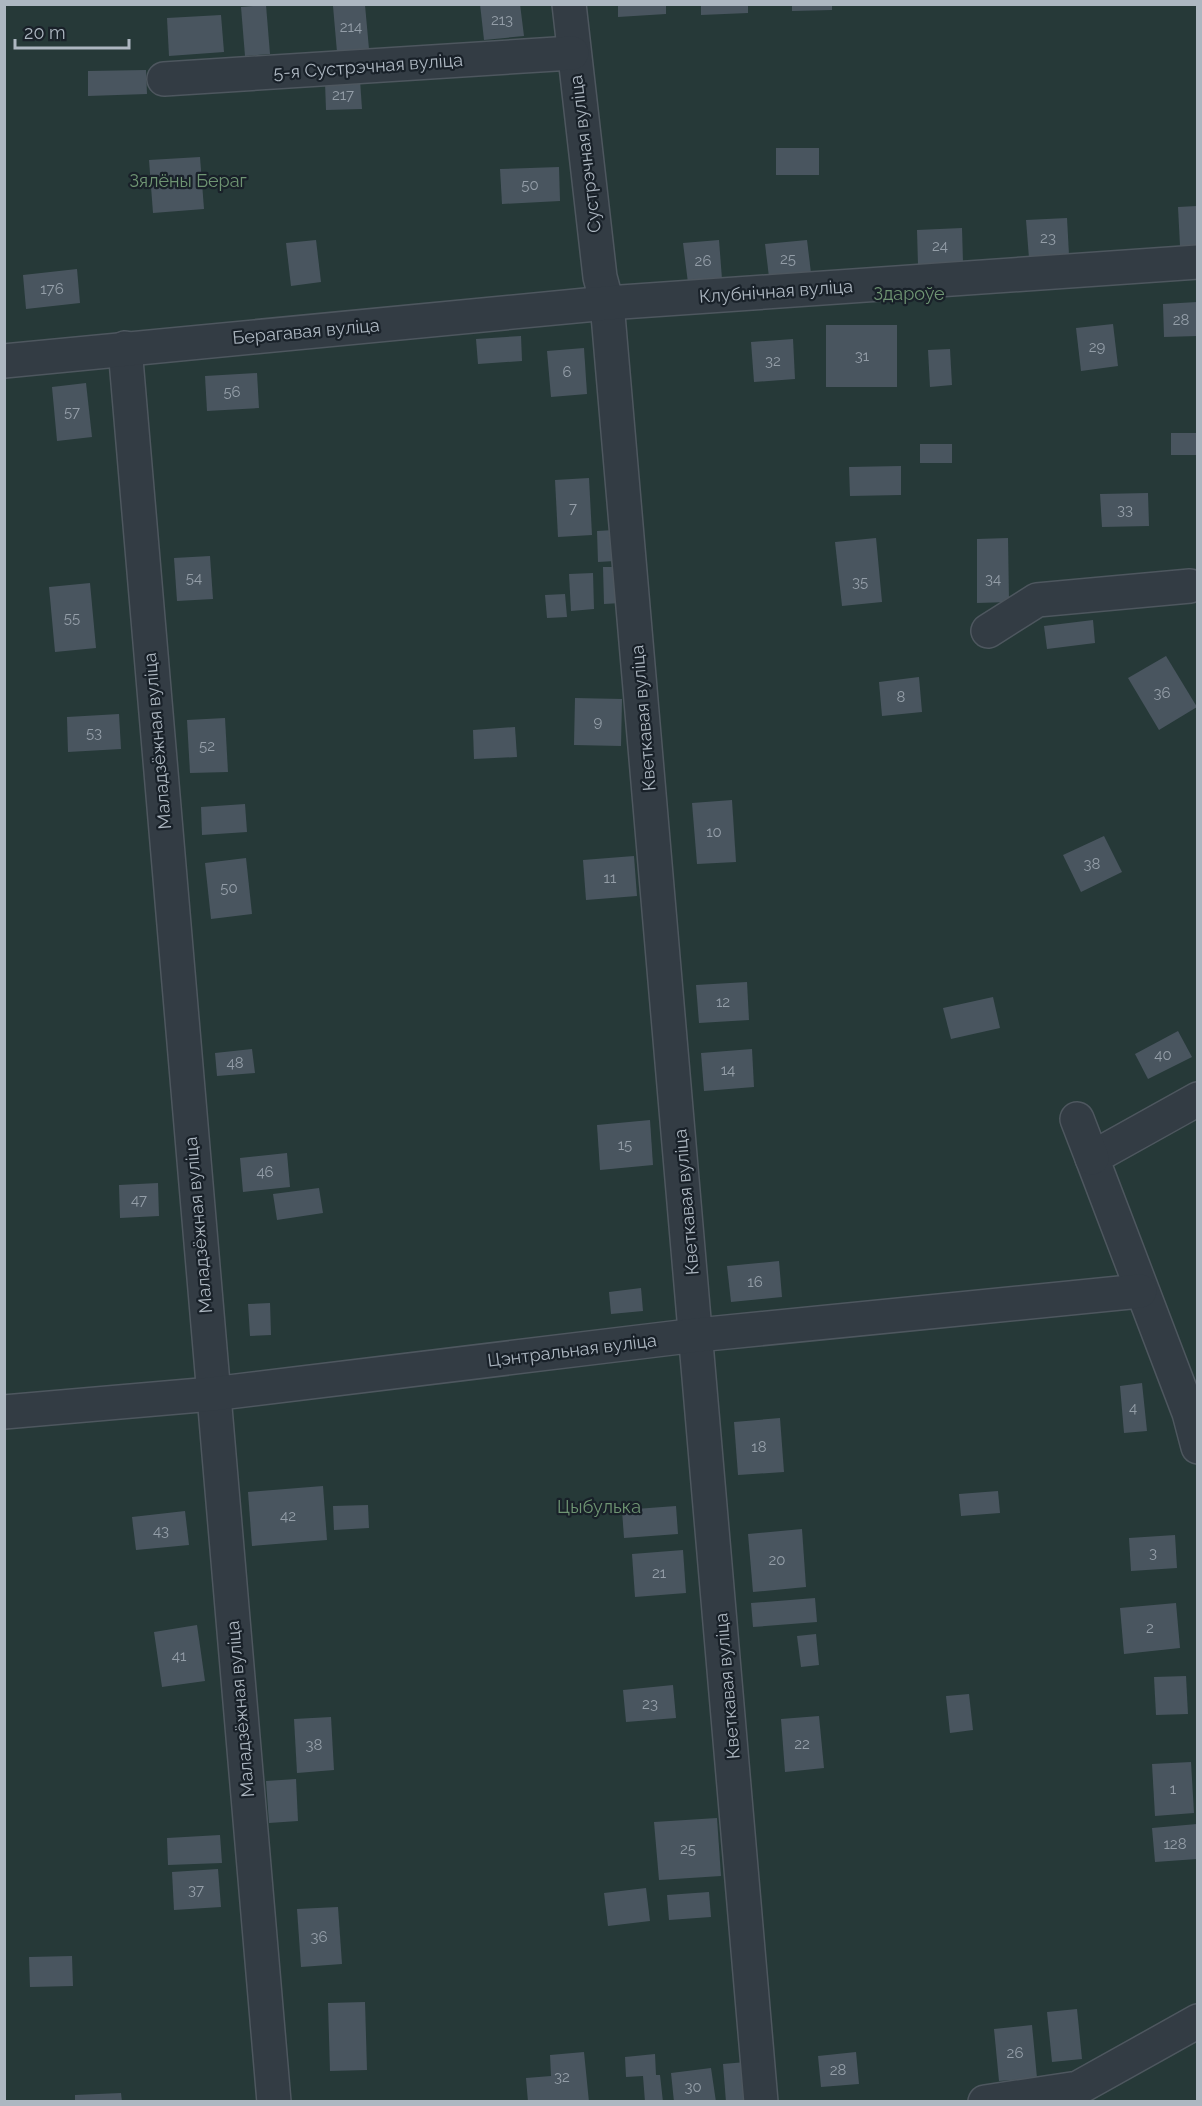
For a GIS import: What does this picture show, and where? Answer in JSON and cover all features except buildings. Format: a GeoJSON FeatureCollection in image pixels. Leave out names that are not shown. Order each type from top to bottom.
{"type":"FeatureCollection","features":[{"type":"Feature","properties":{"kind":"lane","name":"Сустрэчная вуліца"},"geometry":{"type":"LineString","coordinates":[[568,4],[600,277],[607,303]]}},
{"type":"Feature","properties":{"kind":"lane","name":"5-я Сустрэчная вуліца"},"geometry":{"type":"LineString","coordinates":[[164,79],[572,53]]}},
{"type":"Feature","properties":{"kind":"lane","name":"Клубнічная вуліца"},"geometry":{"type":"LineString","coordinates":[[607,303],[1197,262]]}},
{"type":"Feature","properties":{"kind":"lane","name":"Берагавая вуліца"},"geometry":{"type":"LineString","coordinates":[[4,361],[607,303]]}},
{"type":"Feature","properties":{"kind":"lane","name":"Кветкавая вуліца"},"geometry":{"type":"LineString","coordinates":[[607,303],[698,1335],[761,2102]]}},
{"type":"Feature","properties":{"kind":"lane","name":"Маладзёжная вуліца"},"geometry":{"type":"LineString","coordinates":[[124,348],[274,2102]]}},
{"type":"Feature","properties":{"kind":"lane"},"geometry":{"type":"LineString","coordinates":[[988,631],[1037,600],[1195,587]]}},
{"type":"Feature","properties":{"kind":"lane"},"geometry":{"type":"LineString","coordinates":[[1092,1158],[1197,1100]]}},
{"type":"Feature","properties":{"kind":"lane"},"geometry":{"type":"LineString","coordinates":[[1077,1119],[1140,1291],[1193,1411],[1197,1448]]}},
{"type":"Feature","properties":{"kind":"lane","name":"Цэнтральная вуліца"},"geometry":{"type":"LineString","coordinates":[[4,1412],[212,1394],[698,1335],[1140,1291]]}},
{"type":"Feature","properties":{"kind":"lane"},"geometry":{"type":"LineString","coordinates":[[985,2102],[1078,2088],[1197,2021]]}},
{"type":"Feature","properties":{"kind":"green space","name":"Цыбулька"},"geometry":{"type":"Polygon","coordinates":[[[5,5],[1197,5],[1197,2101],[5,2102],[5,5]]]}},
{"type":"Feature","properties":{"kind":"park label","name":"Зялёны Бераг"},"geometry":{"type":"Point","coordinates":[188,180]}},
{"type":"Feature","properties":{"kind":"park label","name":"Здароўе"},"geometry":{"type":"Point","coordinates":[909,293]}}]}
